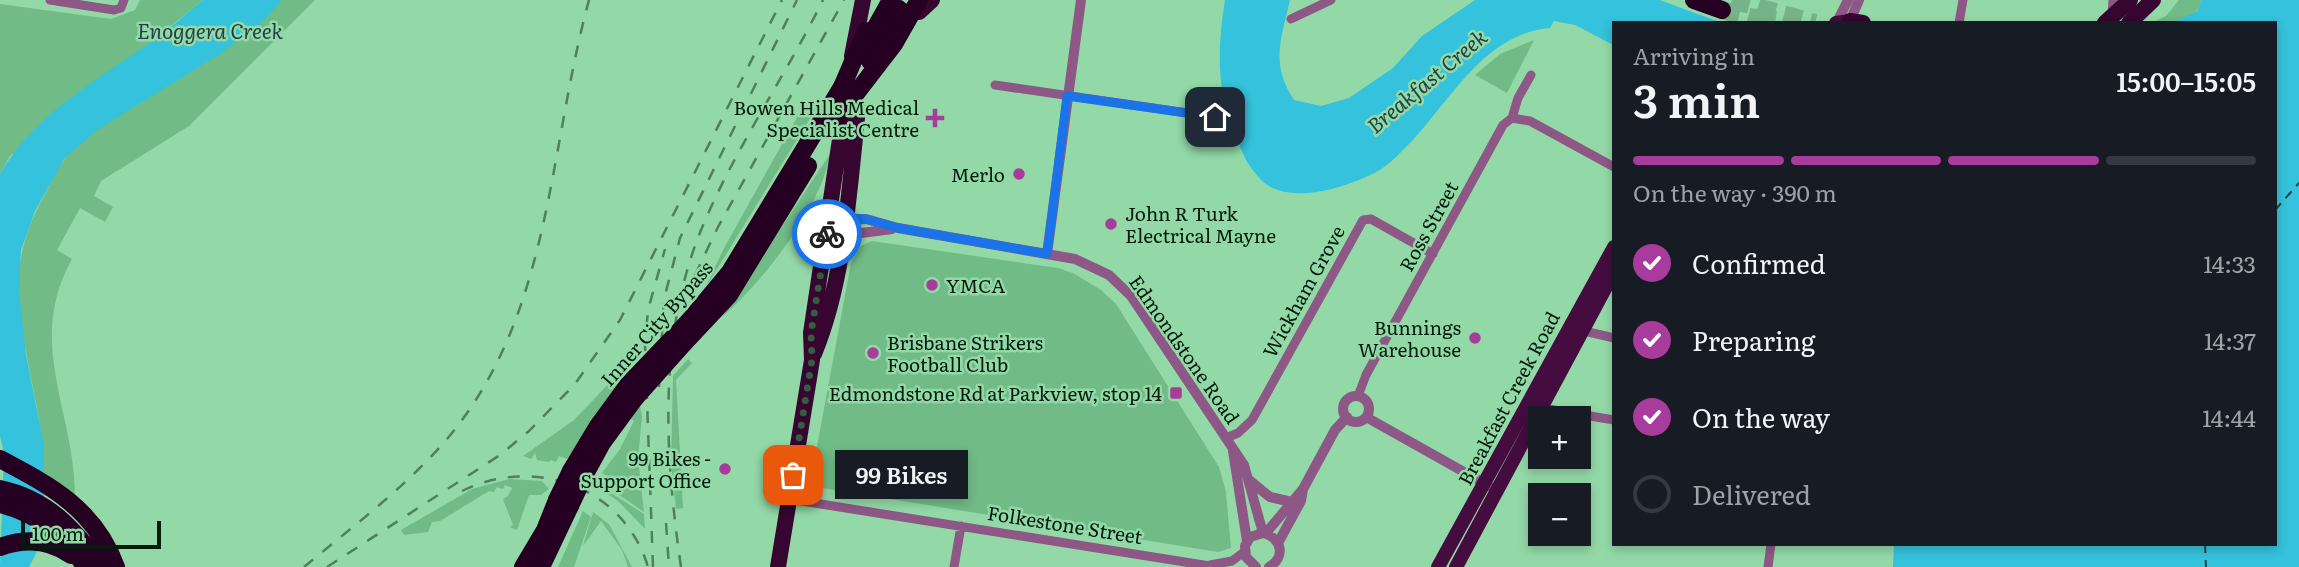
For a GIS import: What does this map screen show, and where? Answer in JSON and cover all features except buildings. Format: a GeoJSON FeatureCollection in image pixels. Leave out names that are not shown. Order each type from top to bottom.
{"type":"FeatureCollection","features":[{"type":"Feature","properties":{"kind":"highway"},"geometry":{"type":"LineString","coordinates":[[778,567],[812,360],[822,335],[855,28],[863,0]]}},
{"type":"Feature","properties":{"kind":"highway"},"geometry":{"type":"LineString","coordinates":[[840,91],[879,0]]}},
{"type":"Feature","properties":{"kind":"highway"},"geometry":{"type":"LineString","coordinates":[[835,121],[894,44],[919,4],[932,0]]}},
{"type":"Feature","properties":{"kind":"highway"},"geometry":{"type":"LineString","coordinates":[[1693,0],[1722,10]]}},
{"type":"Feature","properties":{"kind":"highway"},"geometry":{"type":"LineString","coordinates":[[2108,20],[2130,0]]}},
{"type":"Feature","properties":{"kind":"highway"},"geometry":{"type":"LineString","coordinates":[[2131,21],[2153,0]]}},
{"type":"Feature","properties":{"kind":"highway","name":"Inner City Bypass"},"geometry":{"type":"LineString","coordinates":[[541,567],[578,473],[617,421],[631,392],[730,272],[863,50],[898,3]]}},
{"type":"Feature","properties":{"kind":"highway","name":"Inner City Bypass"},"geometry":{"type":"LineString","coordinates":[[631,392],[684,343],[729,295],[835,121],[898,3]]}},
{"type":"Feature","properties":{"kind":"highway"},"geometry":{"type":"LineString","coordinates":[[835,230],[858,109]]}},
{"type":"Feature","properties":{"kind":"highway"},"geometry":{"type":"LineString","coordinates":[[0,459],[52,486],[75,503],[101,534],[116,567]]}},
{"type":"Feature","properties":{"kind":"highway"},"geometry":{"type":"LineString","coordinates":[[0,489],[28,497],[56,514],[103,567]]}},
{"type":"Feature","properties":{"kind":"highway","name":"Inner City Bypass"},"geometry":{"type":"LineString","coordinates":[[523,567],[564,503]]}},
{"type":"Feature","properties":{"kind":"highway"},"geometry":{"type":"LineString","coordinates":[[0,504],[29,514],[49,527],[66,542],[84,567]]}},
{"type":"Feature","properties":{"kind":"highway"},"geometry":{"type":"LineString","coordinates":[[0,547],[23,541],[45,542],[67,552],[84,567]]}},
{"type":"Feature","properties":{"kind":"main road","name":"Breakfast Creek Road"},"geometry":{"type":"LineString","coordinates":[[1438,567],[1612,251]]}},
{"type":"Feature","properties":{"kind":"main road","name":"Breakfast Creek Road"},"geometry":{"type":"LineString","coordinates":[[1543,406],[1612,276]]}},
{"type":"Feature","properties":{"kind":"main road","name":"Breakfast Creek Road"},"geometry":{"type":"LineString","coordinates":[[1456,567],[1528,435]]}},
{"type":"Feature","properties":{"kind":"street"},"geometry":{"type":"LineString","coordinates":[[50,0],[122,5]]}},
{"type":"Feature","properties":{"kind":"street"},"geometry":{"type":"LineString","coordinates":[[1047,254],[1081,0]]}},
{"type":"Feature","properties":{"kind":"street"},"geometry":{"type":"LineString","coordinates":[[1292,19],[1331,0]]}},
{"type":"Feature","properties":{"kind":"street"},"geometry":{"type":"LineString","coordinates":[[1847,21],[1848,0]]}},
{"type":"Feature","properties":{"kind":"street"},"geometry":{"type":"LineString","coordinates":[[1848,21],[1859,0]]}},
{"type":"Feature","properties":{"kind":"street"},"geometry":{"type":"LineString","coordinates":[[1959,21],[1963,0]]}},
{"type":"Feature","properties":{"kind":"street"},"geometry":{"type":"LineString","coordinates":[[2108,20],[2113,0]]}},
{"type":"Feature","properties":{"kind":"street","name":"Ross Street"},"geometry":{"type":"LineString","coordinates":[[1358,396],[1366,375],[1503,125],[1512,118],[1518,98],[1531,75]]}},
{"type":"Feature","properties":{"kind":"street"},"geometry":{"type":"LineString","coordinates":[[995,85],[1215,117]]}},
{"type":"Feature","properties":{"kind":"street"},"geometry":{"type":"LineString","coordinates":[[1512,118],[1530,121],[1612,166]]}},
{"type":"Feature","properties":{"kind":"street","name":"Edmondstone Road"},"geometry":{"type":"LineString","coordinates":[[835,230],[866,219],[898,228],[1094,265],[1124,287],[1244,465],[1265,533]]}},
{"type":"Feature","properties":{"kind":"street","name":"Wickham Grove"},"geometry":{"type":"LineString","coordinates":[[1226,438],[1238,433],[1252,420],[1363,220],[1371,219],[1433,254]]}},
{"type":"Feature","properties":{"kind":"street"},"geometry":{"type":"LineString","coordinates":[[1569,326],[1612,338]]}},
{"type":"Feature","properties":{"kind":"street"},"geometry":{"type":"LineString","coordinates":[[1358,396],[1369,406],[1366,417],[1359,422],[1347,417],[1344,405],[1349,398],[1358,396]]}},
{"type":"Feature","properties":{"kind":"street"},"geometry":{"type":"LineString","coordinates":[[1256,567],[1248,561],[1246,547],[1265,533],[1303,489],[1335,430],[1347,417]]}},
{"type":"Feature","properties":{"kind":"street"},"geometry":{"type":"LineString","coordinates":[[1366,417],[1499,491]]}},
{"type":"Feature","properties":{"kind":"street"},"geometry":{"type":"LineString","coordinates":[[1591,417],[1612,421]]}},
{"type":"Feature","properties":{"kind":"street","name":"Edmondstone Road"},"geometry":{"type":"LineString","coordinates":[[1233,452],[1246,547]]}},
{"type":"Feature","properties":{"kind":"street"},"geometry":{"type":"LineString","coordinates":[[1249,480],[1269,497],[1292,502]]}},
{"type":"Feature","properties":{"kind":"street"},"geometry":{"type":"LineString","coordinates":[[1276,564],[1278,543],[1301,501],[1303,489]]}},
{"type":"Feature","properties":{"kind":"street","name":"Folkestone Street"},"geometry":{"type":"LineString","coordinates":[[789,499],[1213,566],[1232,561],[1246,547]]}},
{"type":"Feature","properties":{"kind":"street"},"geometry":{"type":"LineString","coordinates":[[954,567],[961,526]]}},
{"type":"Feature","properties":{"kind":"street"},"geometry":{"type":"LineString","coordinates":[[1265,533],[1278,543]]}},
{"type":"Feature","properties":{"kind":"street"},"geometry":{"type":"LineString","coordinates":[[1768,567],[1771,546]]}},
{"type":"Feature","properties":{"kind":"green space"},"geometry":{"type":"Polygon","coordinates":[[[140,0],[203,0],[10,156],[0,174],[0,4],[111,19],[135,10],[140,0]]]}},
{"type":"Feature","properties":{"kind":"green space"},"geometry":{"type":"Polygon","coordinates":[[[282,0],[315,0],[189,126],[101,181],[94,196],[113,207],[105,222],[80,208],[57,250],[72,259],[59,290],[53,320],[52,349],[73,466],[75,497],[44,474],[40,428],[20,312],[19,277],[22,253],[32,220],[61,165],[80,143],[99,128],[233,44],[282,0]]]}},
{"type":"Feature","properties":{"kind":"green space"},"geometry":{"type":"Polygon","coordinates":[[[2179,0],[2202,0],[2199,7],[2188,17],[2178,21],[2155,21],[2166,16],[2179,0]]]}},
{"type":"Feature","properties":{"kind":"green space"},"geometry":{"type":"Polygon","coordinates":[[[1750,8],[1777,11],[1775,21],[1749,21],[1750,8]]]}},
{"type":"Feature","properties":{"kind":"green space"},"geometry":{"type":"Polygon","coordinates":[[[1534,40],[1507,93],[1475,75],[1500,54],[1534,40]]]}},
{"type":"Feature","properties":{"kind":"green space"},"geometry":{"type":"Polygon","coordinates":[[[805,103],[819,104],[706,287],[723,250],[805,103]]]}},
{"type":"Feature","properties":{"kind":"green space"},"geometry":{"type":"Polygon","coordinates":[[[830,154],[825,175],[815,197],[788,242],[755,284],[722,317],[830,154]]]}},
{"type":"Feature","properties":{"kind":"green space"},"geometry":{"type":"Polygon","coordinates":[[[872,241],[1058,268],[1073,273],[1101,290],[1116,304],[1219,467],[1226,492],[1231,548],[1218,552],[822,488],[815,479],[813,468],[851,263],[861,246],[872,241]]]}},
{"type":"Feature","properties":{"kind":"green space"},"geometry":{"type":"Polygon","coordinates":[[[688,359],[692,363],[676,380],[683,508],[676,509],[671,462],[673,376],[688,359]]]}},
{"type":"Feature","properties":{"kind":"green space"},"geometry":{"type":"Polygon","coordinates":[[[617,375],[622,375],[636,386],[642,416],[638,458],[644,512],[618,494],[618,482],[602,473],[620,449],[634,421],[630,418],[633,389],[621,380],[567,459],[559,456],[556,462],[549,462],[537,460],[535,453],[531,459],[523,456],[574,420],[617,375]]]}},
{"type":"Feature","properties":{"kind":"green space"},"geometry":{"type":"Polygon","coordinates":[[[509,479],[542,481],[549,489],[541,495],[529,495],[517,530],[510,527],[513,525],[503,499],[512,488],[505,485],[503,489],[497,487],[494,492],[489,491],[440,521],[432,522],[428,532],[404,535],[401,530],[472,489],[509,479]]]}},
{"type":"Feature","properties":{"kind":"green space"},"geometry":{"type":"Polygon","coordinates":[[[602,487],[644,514],[645,529],[618,501],[598,488],[602,487]]]}},
{"type":"Feature","properties":{"kind":"green space"},"geometry":{"type":"Polygon","coordinates":[[[583,511],[591,517],[574,567],[558,567],[583,511]]]}},
{"type":"Feature","properties":{"kind":"green space"},"geometry":{"type":"Polygon","coordinates":[[[593,512],[609,524],[632,567],[628,567],[622,550],[601,521],[583,546],[593,512]]]}},
{"type":"Feature","properties":{"kind":"water","name":"Enoggera Creek"},"geometry":{"type":"Polygon","coordinates":[[[203,0],[282,0],[263,21],[220,54],[97,130],[64,159],[35,211],[21,250],[19,290],[26,355],[44,446],[44,538],[29,567],[0,567],[4,453],[0,436],[0,174],[32,132],[51,114],[92,82],[157,38],[203,0]]]}},
{"type":"Feature","properties":{"kind":"water","name":"Breakfast Creek"},"geometry":{"type":"Polygon","coordinates":[[[1225,0],[1290,0],[1281,39],[1282,74],[1294,100],[1321,106],[1349,98],[1393,68],[1422,36],[1475,0],[1660,0],[1717,21],[1612,21],[1612,44],[1575,25],[1554,21],[1550,28],[1527,33],[1506,42],[1488,56],[1455,89],[1410,143],[1382,168],[1367,177],[1338,187],[1307,193],[1278,190],[1266,184],[1245,159],[1225,106],[1220,71],[1225,0]]]}},
{"type":"Feature","properties":{"kind":"water"},"geometry":{"type":"Polygon","coordinates":[[[2202,0],[2299,0],[2299,567],[1893,567],[1894,546],[2277,546],[2277,21],[2177,21],[2197,11],[2202,0]]]}},
{"type":"Feature","properties":{"kind":"ferry route"},"geometry":{"type":"LineString","coordinates":[[2277,208],[2299,183]]}},
{"type":"Feature","properties":{"kind":"ferry route"},"geometry":{"type":"LineString","coordinates":[[2205,546],[2206,567]]}},
{"type":"Feature","properties":{"kind":"tunnel"},"geometry":{"type":"LineString","coordinates":[[1732,0],[1808,21]]}},
{"type":"Feature","properties":{"kind":"tunnel"},"geometry":{"type":"LineString","coordinates":[[1722,10],[1761,21]]}},
{"type":"Feature","properties":{"kind":"railway"},"geometry":{"type":"LineString","coordinates":[[304,567],[360,522],[431,457],[482,391],[508,339],[527,285],[542,229],[575,57],[589,0]]}},
{"type":"Feature","properties":{"kind":"railway"},"geometry":{"type":"LineString","coordinates":[[327,567],[500,455],[529,431],[575,384],[620,320],[782,0]]}},
{"type":"Feature","properties":{"kind":"railway"},"geometry":{"type":"LineString","coordinates":[[659,387],[664,299],[680,238],[797,0]]}},
{"type":"Feature","properties":{"kind":"railway"},"geometry":{"type":"LineString","coordinates":[[681,567],[669,434],[672,345],[679,301],[691,258],[720,188],[823,0]]}},
{"type":"Feature","properties":{"kind":"railway"},"geometry":{"type":"LineString","coordinates":[[695,275],[718,227],[844,0]]}},
{"type":"Feature","properties":{"kind":"railway"},"geometry":{"type":"LineString","coordinates":[[653,567],[645,345],[648,310],[665,249]]}},
{"type":"Feature","properties":{"kind":"railway"},"geometry":{"type":"LineString","coordinates":[[462,491],[490,481],[518,476],[547,478],[573,486],[598,498],[619,516],[636,539],[648,567]]}},
{"type":"Feature","properties":{"kind":"railway"},"geometry":{"type":"LineString","coordinates":[[666,523],[669,567]]}},
{"type":"Feature","properties":{"kind":"way so far"},"geometry":{"type":"LineString","coordinates":[[793,475],[812,360],[811,333],[827,234]]}},
{"type":"Feature","properties":{"kind":"place","name":"Bowen Hills Medical Specialist Centre"},"geometry":{"type":"Point","coordinates":[935,118]}},
{"type":"Feature","properties":{"kind":"place","name":"Merlo"},"geometry":{"type":"Point","coordinates":[1019,174]}},
{"type":"Feature","properties":{"kind":"place","name":"John R Turk Electrical Mayne"},"geometry":{"type":"Point","coordinates":[1111,224]}},
{"type":"Feature","properties":{"kind":"place","name":"YMCA"},"geometry":{"type":"Point","coordinates":[932,285]}},
{"type":"Feature","properties":{"kind":"place","name":"Bunnings Warehouse"},"geometry":{"type":"Point","coordinates":[1475,338]}},
{"type":"Feature","properties":{"kind":"place","name":"Brisbane Strikers Football Club"},"geometry":{"type":"Point","coordinates":[873,353]}},
{"type":"Feature","properties":{"kind":"place","name":"Edmondstone Rd at Parkview, stop 14"},"geometry":{"type":"Point","coordinates":[1176,393]}},
{"type":"Feature","properties":{"kind":"place","name":"99 Bikes - Support Office"},"geometry":{"type":"Point","coordinates":[725,469]}},
{"type":"Feature","properties":{"kind":"place","name":"99 Bikes"},"geometry":{"type":"Point","coordinates":[793,475]}},
{"type":"Feature","properties":{"kind":"route"},"geometry":{"type":"LineString","coordinates":[[827,234],[828,226],[845,219],[858,218],[875,220],[898,228],[1047,254],[1067,96],[1215,117]]}}]}
